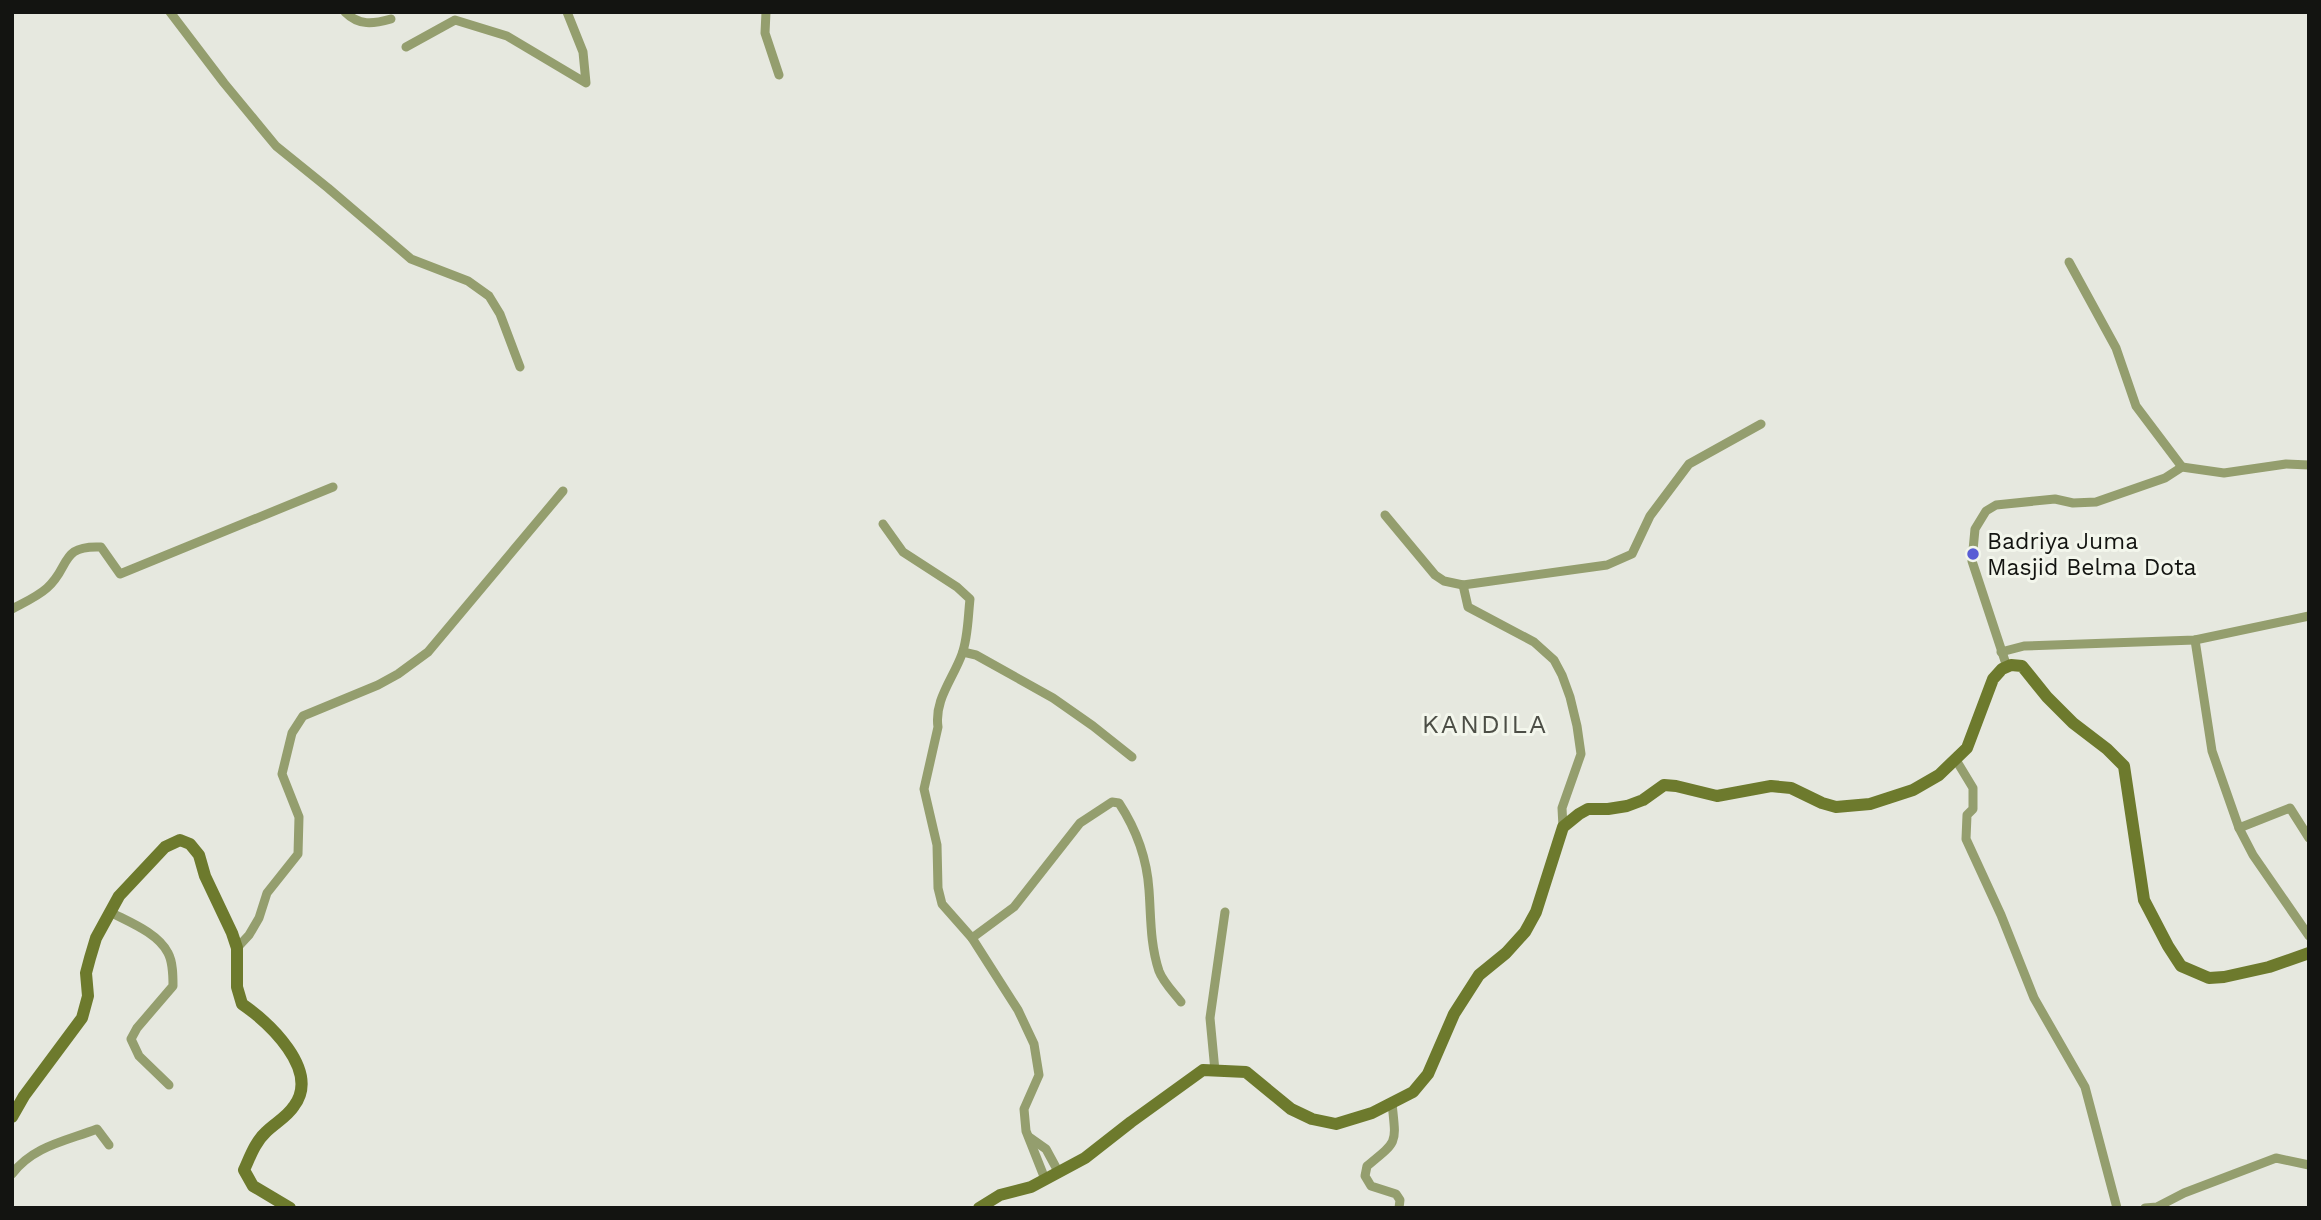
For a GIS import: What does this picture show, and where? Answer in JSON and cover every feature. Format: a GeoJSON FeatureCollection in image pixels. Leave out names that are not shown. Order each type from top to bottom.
{"type":"FeatureCollection","features":[{"type":"Feature","properties":{"kind":"main road"},"geometry":{"type":"LineString","coordinates":[[979,1208],[1000,1195],[1045,1180],[1085,1158],[1203,1070],[1246,1072],[1291,1109],[1312,1119],[1336,1124],[1372,1113],[1413,1092],[1428,1074],[1454,1014],[1479,975],[1506,953],[1525,932],[1536,912],[1563,827],[1588,808],[1627,806],[1643,800],[1664,785],[1717,796],[1771,786],[1791,788],[1836,807],[1870,804],[1913,790],[1939,775],[1967,748],[1993,679],[2011,665],[2022,666],[2055,706],[2124,766],[2144,900],[2181,966],[2209,978],[2224,977],[2269,967],[2309,953]]}},
{"type":"Feature","properties":{"kind":"main road"},"geometry":{"type":"LineString","coordinates":[[12,1117],[24,1096],[82,1018],[88,996],[86,973],[96,938],[119,896],[165,847],[180,840],[190,844],[200,855],[205,876],[232,933],[237,948],[237,987],[242,1004],[261,1017],[284,1042],[297,1062],[300,1089],[296,1104],[263,1134],[244,1170],[253,1186],[290,1208]]}},
{"type":"Feature","properties":{"kind":"street"},"geometry":{"type":"LineString","coordinates":[[170,12],[276,146],[411,259],[468,281],[489,296],[500,314],[520,367]]}},
{"type":"Feature","properties":{"kind":"street"},"geometry":{"type":"LineString","coordinates":[[345,12],[363,23],[375,24],[391,19]]}},
{"type":"Feature","properties":{"kind":"street"},"geometry":{"type":"LineString","coordinates":[[406,47],[455,20],[507,36],[586,83],[583,52],[567,12]]}},
{"type":"Feature","properties":{"kind":"street"},"geometry":{"type":"LineString","coordinates":[[766,12],[765,33],[779,75]]}},
{"type":"Feature","properties":{"kind":"street"},"geometry":{"type":"LineString","coordinates":[[2069,262],[2116,348],[2136,406],[2182,467]]}},
{"type":"Feature","properties":{"kind":"street"},"geometry":{"type":"LineString","coordinates":[[1385,514],[1435,575],[1444,581],[1463,585],[1607,565],[1632,554],[1650,516],[1689,464],[1761,424]]}},
{"type":"Feature","properties":{"kind":"street"},"geometry":{"type":"LineString","coordinates":[[2007,667],[1972,561],[1975,529],[1986,511],[1996,505],[2055,499],[2073,503],[2096,502],[2165,478],[2182,467],[2224,472],[2286,464],[2309,465]]}},
{"type":"Feature","properties":{"kind":"street"},"geometry":{"type":"LineString","coordinates":[[12,609],[46,588],[71,553],[85,546],[101,547],[120,574],[333,488]]}},
{"type":"Feature","properties":{"kind":"street"},"geometry":{"type":"LineString","coordinates":[[237,948],[259,918],[267,893],[298,854],[299,817],[282,774],[292,733],[303,716],[378,685],[428,652],[563,491]]}},
{"type":"Feature","properties":{"kind":"street"},"geometry":{"type":"LineString","coordinates":[[883,524],[904,552],[957,587],[970,599],[962,652],[940,699],[936,718],[938,727],[924,789],[937,845],[938,888],[942,904],[972,938],[1018,1010],[1034,1044],[1039,1075],[1024,1109],[1028,1137],[1045,1180]]}},
{"type":"Feature","properties":{"kind":"street"},"geometry":{"type":"LineString","coordinates":[[1463,585],[1468,607],[1534,642],[1554,660],[1562,675],[1577,726],[1581,754],[1562,808],[1563,827]]}},
{"type":"Feature","properties":{"kind":"street"},"geometry":{"type":"LineString","coordinates":[[2001,652],[2024,646],[2195,640],[2309,616]]}},
{"type":"Feature","properties":{"kind":"street"},"geometry":{"type":"LineString","coordinates":[[2195,640],[2212,751],[2239,828],[2253,855],[2309,936]]}},
{"type":"Feature","properties":{"kind":"street"},"geometry":{"type":"LineString","coordinates":[[962,652],[976,655],[1053,698],[1132,757]]}},
{"type":"Feature","properties":{"kind":"street"},"geometry":{"type":"LineString","coordinates":[[1956,760],[1973,788],[1973,809],[1967,815],[1966,839],[2001,915],[2034,998],[2085,1087],[2117,1208]]}},
{"type":"Feature","properties":{"kind":"street"},"geometry":{"type":"LineString","coordinates":[[972,938],[1014,907],[1080,823],[1112,802],[1119,803],[1133,823],[1145,863],[1150,928],[1160,973],[1181,1002]]}},
{"type":"Feature","properties":{"kind":"street"},"geometry":{"type":"LineString","coordinates":[[2239,828],[2290,808],[2309,838]]}},
{"type":"Feature","properties":{"kind":"street"},"geometry":{"type":"LineString","coordinates":[[110,912],[140,928],[161,944],[169,954],[173,986],[137,1027],[131,1039],[139,1056],[169,1085]]}},
{"type":"Feature","properties":{"kind":"street"},"geometry":{"type":"LineString","coordinates":[[1216,1070],[1210,1018],[1225,912]]}},
{"type":"Feature","properties":{"kind":"street"},"geometry":{"type":"LineString","coordinates":[[1392,1103],[1395,1133],[1393,1145],[1367,1166],[1365,1175],[1371,1186],[1396,1194],[1400,1200],[1399,1208]]}},
{"type":"Feature","properties":{"kind":"street"},"geometry":{"type":"LineString","coordinates":[[12,1174],[28,1156],[43,1148],[97,1129],[110,1145]]}},
{"type":"Feature","properties":{"kind":"street"},"geometry":{"type":"LineString","coordinates":[[1028,1137],[1046,1149],[1059,1173]]}},
{"type":"Feature","properties":{"kind":"street"},"geometry":{"type":"LineString","coordinates":[[2145,1208],[2157,1207],[2184,1193],[2276,1158],[2309,1165]]}},
{"type":"Feature","properties":{"kind":"place","name":"Badriya Juma Masjid Belma Dota"},"geometry":{"type":"Point","coordinates":[1973,554]}},
{"type":"Feature","properties":{"kind":"district","name":"KANDILA"},"geometry":{"type":"Point","coordinates":[1485,724]}}]}
